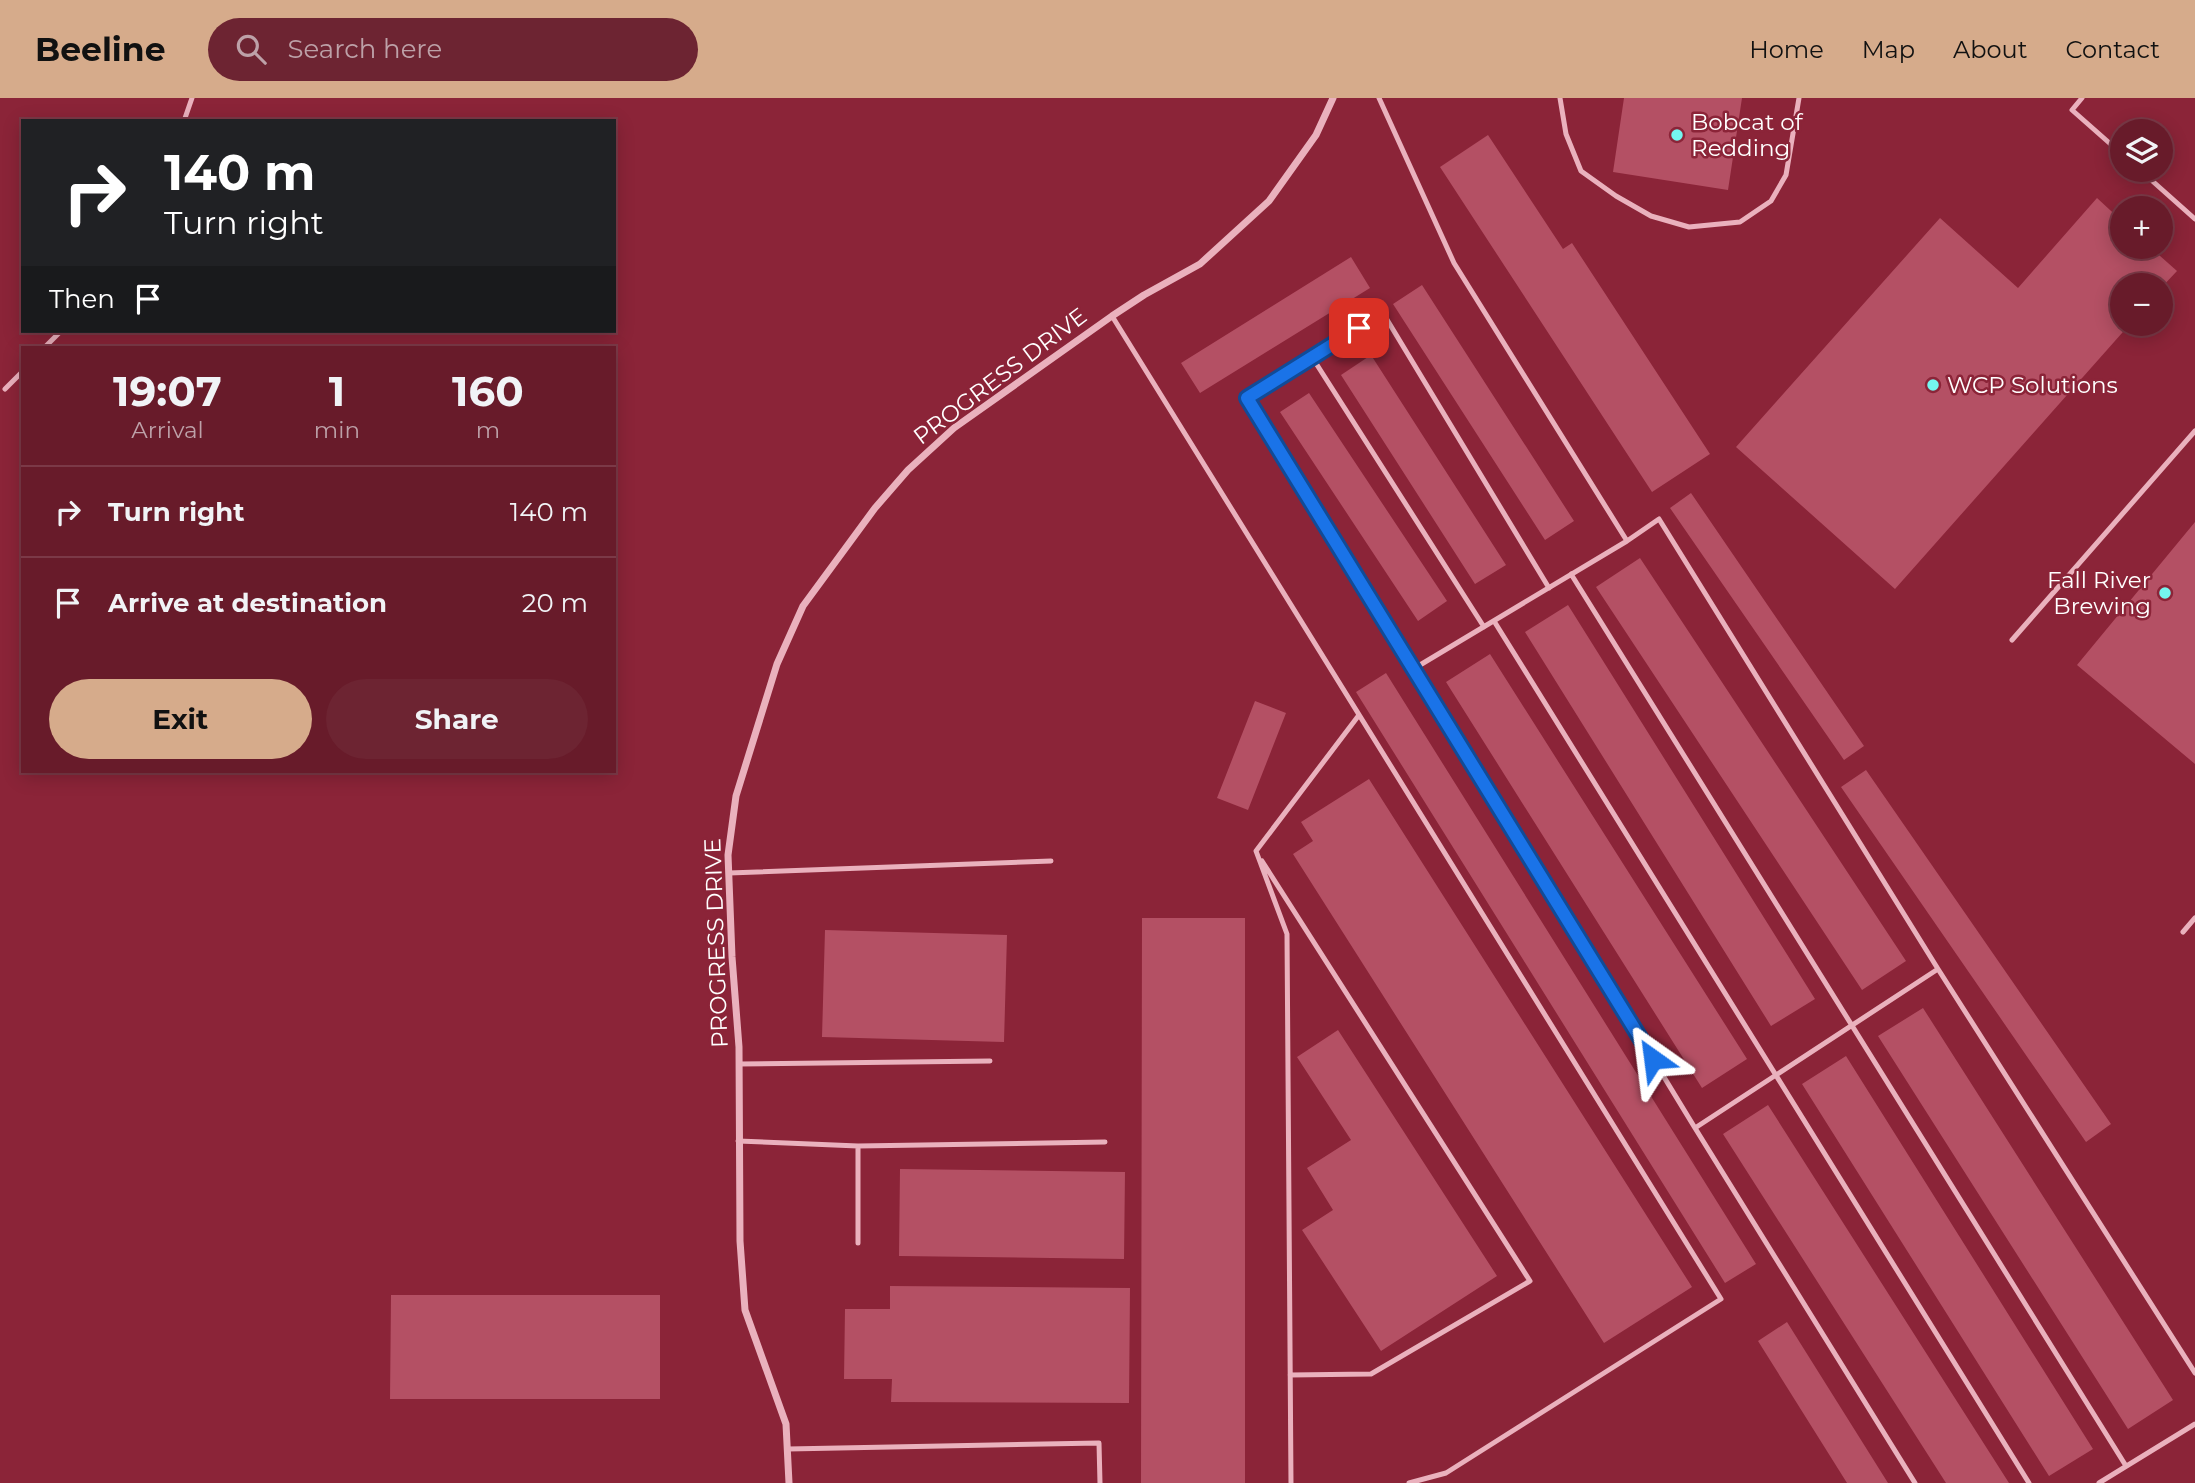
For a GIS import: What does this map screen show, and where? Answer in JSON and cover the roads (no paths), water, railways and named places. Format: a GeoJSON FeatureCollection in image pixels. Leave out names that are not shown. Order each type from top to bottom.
{"type":"FeatureCollection","features":[{"type":"Feature","properties":{"kind":"street","name":"PROGRESS DRIVE"},"geometry":{"type":"LineString","coordinates":[[789,1483],[786,1424],[745,1310],[740,1241],[739,1064],[728,855],[736,796],[777,664],[803,606],[875,508],[908,470],[954,428],[1112,316],[1200,264],[1269,201],[1316,135],[1333,98]]}},
{"type":"Feature","properties":{"kind":"lane"},"geometry":{"type":"LineString","coordinates":[[185,119],[192,98]]}},
{"type":"Feature","properties":{"kind":"lane"},"geometry":{"type":"LineString","coordinates":[[1379,98],[1454,263],[1627,541]]}},
{"type":"Feature","properties":{"kind":"lane"},"geometry":{"type":"LineString","coordinates":[[1560,98],[1566,134],[1581,171],[1616,196],[1651,216],[1689,227],[1740,222],[1771,201],[1786,175],[1799,98]]}},
{"type":"Feature","properties":{"kind":"lane"},"geometry":{"type":"LineString","coordinates":[[2082,98],[2072,110],[2110,144]]}},
{"type":"Feature","properties":{"kind":"lane"},"geometry":{"type":"LineString","coordinates":[[2153,182],[2195,219]]}},
{"type":"Feature","properties":{"kind":"lane"},"geometry":{"type":"LineString","coordinates":[[1549,588],[1383,313],[1247,398],[1915,1483]]}},
{"type":"Feature","properties":{"kind":"lane"},"geometry":{"type":"LineString","coordinates":[[1112,316],[1721,1299],[1446,1473],[1409,1483]]}},
{"type":"Feature","properties":{"kind":"lane"},"geometry":{"type":"LineString","coordinates":[[46,346],[59,333]]}},
{"type":"Feature","properties":{"kind":"lane"},"geometry":{"type":"LineString","coordinates":[[1312,357],[1484,627]]}},
{"type":"Feature","properties":{"kind":"lane"},"geometry":{"type":"LineString","coordinates":[[5,388],[21,373]]}},
{"type":"Feature","properties":{"kind":"lane"},"geometry":{"type":"LineString","coordinates":[[2012,640],[2195,431]]}},
{"type":"Feature","properties":{"kind":"lane"},"geometry":{"type":"LineString","coordinates":[[1415,668],[1660,519],[1938,969],[2195,1373]]}},
{"type":"Feature","properties":{"kind":"lane"},"geometry":{"type":"LineString","coordinates":[[1572,574],[2126,1466]]}},
{"type":"Feature","properties":{"kind":"lane"},"geometry":{"type":"LineString","coordinates":[[1494,621],[2029,1483]]}},
{"type":"Feature","properties":{"kind":"lane"},"geometry":{"type":"LineString","coordinates":[[1256,851],[1359,715]]}},
{"type":"Feature","properties":{"kind":"lane"},"geometry":{"type":"LineString","coordinates":[[1256,851],[1530,1282],[1371,1374],[1290,1375]]}},
{"type":"Feature","properties":{"kind":"lane"},"geometry":{"type":"LineString","coordinates":[[1256,851],[1287,934],[1291,1483]]}},
{"type":"Feature","properties":{"kind":"lane"},"geometry":{"type":"LineString","coordinates":[[729,873],[1051,860]]}},
{"type":"Feature","properties":{"kind":"lane"},"geometry":{"type":"LineString","coordinates":[[2183,932],[2195,918]]}},
{"type":"Feature","properties":{"kind":"lane"},"geometry":{"type":"LineString","coordinates":[[1695,1128],[1938,969]]}},
{"type":"Feature","properties":{"kind":"lane"},"geometry":{"type":"LineString","coordinates":[[739,1064],[990,1061]]}},
{"type":"Feature","properties":{"kind":"lane"},"geometry":{"type":"LineString","coordinates":[[738,1142],[858,1146],[1105,1142]]}},
{"type":"Feature","properties":{"kind":"lane"},"geometry":{"type":"LineString","coordinates":[[858,1146],[858,1244]]}},
{"type":"Feature","properties":{"kind":"lane"},"geometry":{"type":"LineString","coordinates":[[2099,1483],[2195,1424]]}},
{"type":"Feature","properties":{"kind":"lane"},"geometry":{"type":"LineString","coordinates":[[788,1449],[1099,1443],[1100,1483]]}},
{"type":"Feature","properties":{"kind":"place","name":"Bobcat of Redding"},"geometry":{"type":"Point","coordinates":[1677,135]}},
{"type":"Feature","properties":{"kind":"place","name":"WCP Solutions"},"geometry":{"type":"Point","coordinates":[1933,385]}},
{"type":"Feature","properties":{"kind":"place","name":"Fall River Brewing"},"geometry":{"type":"Point","coordinates":[2165,593]}}]}
